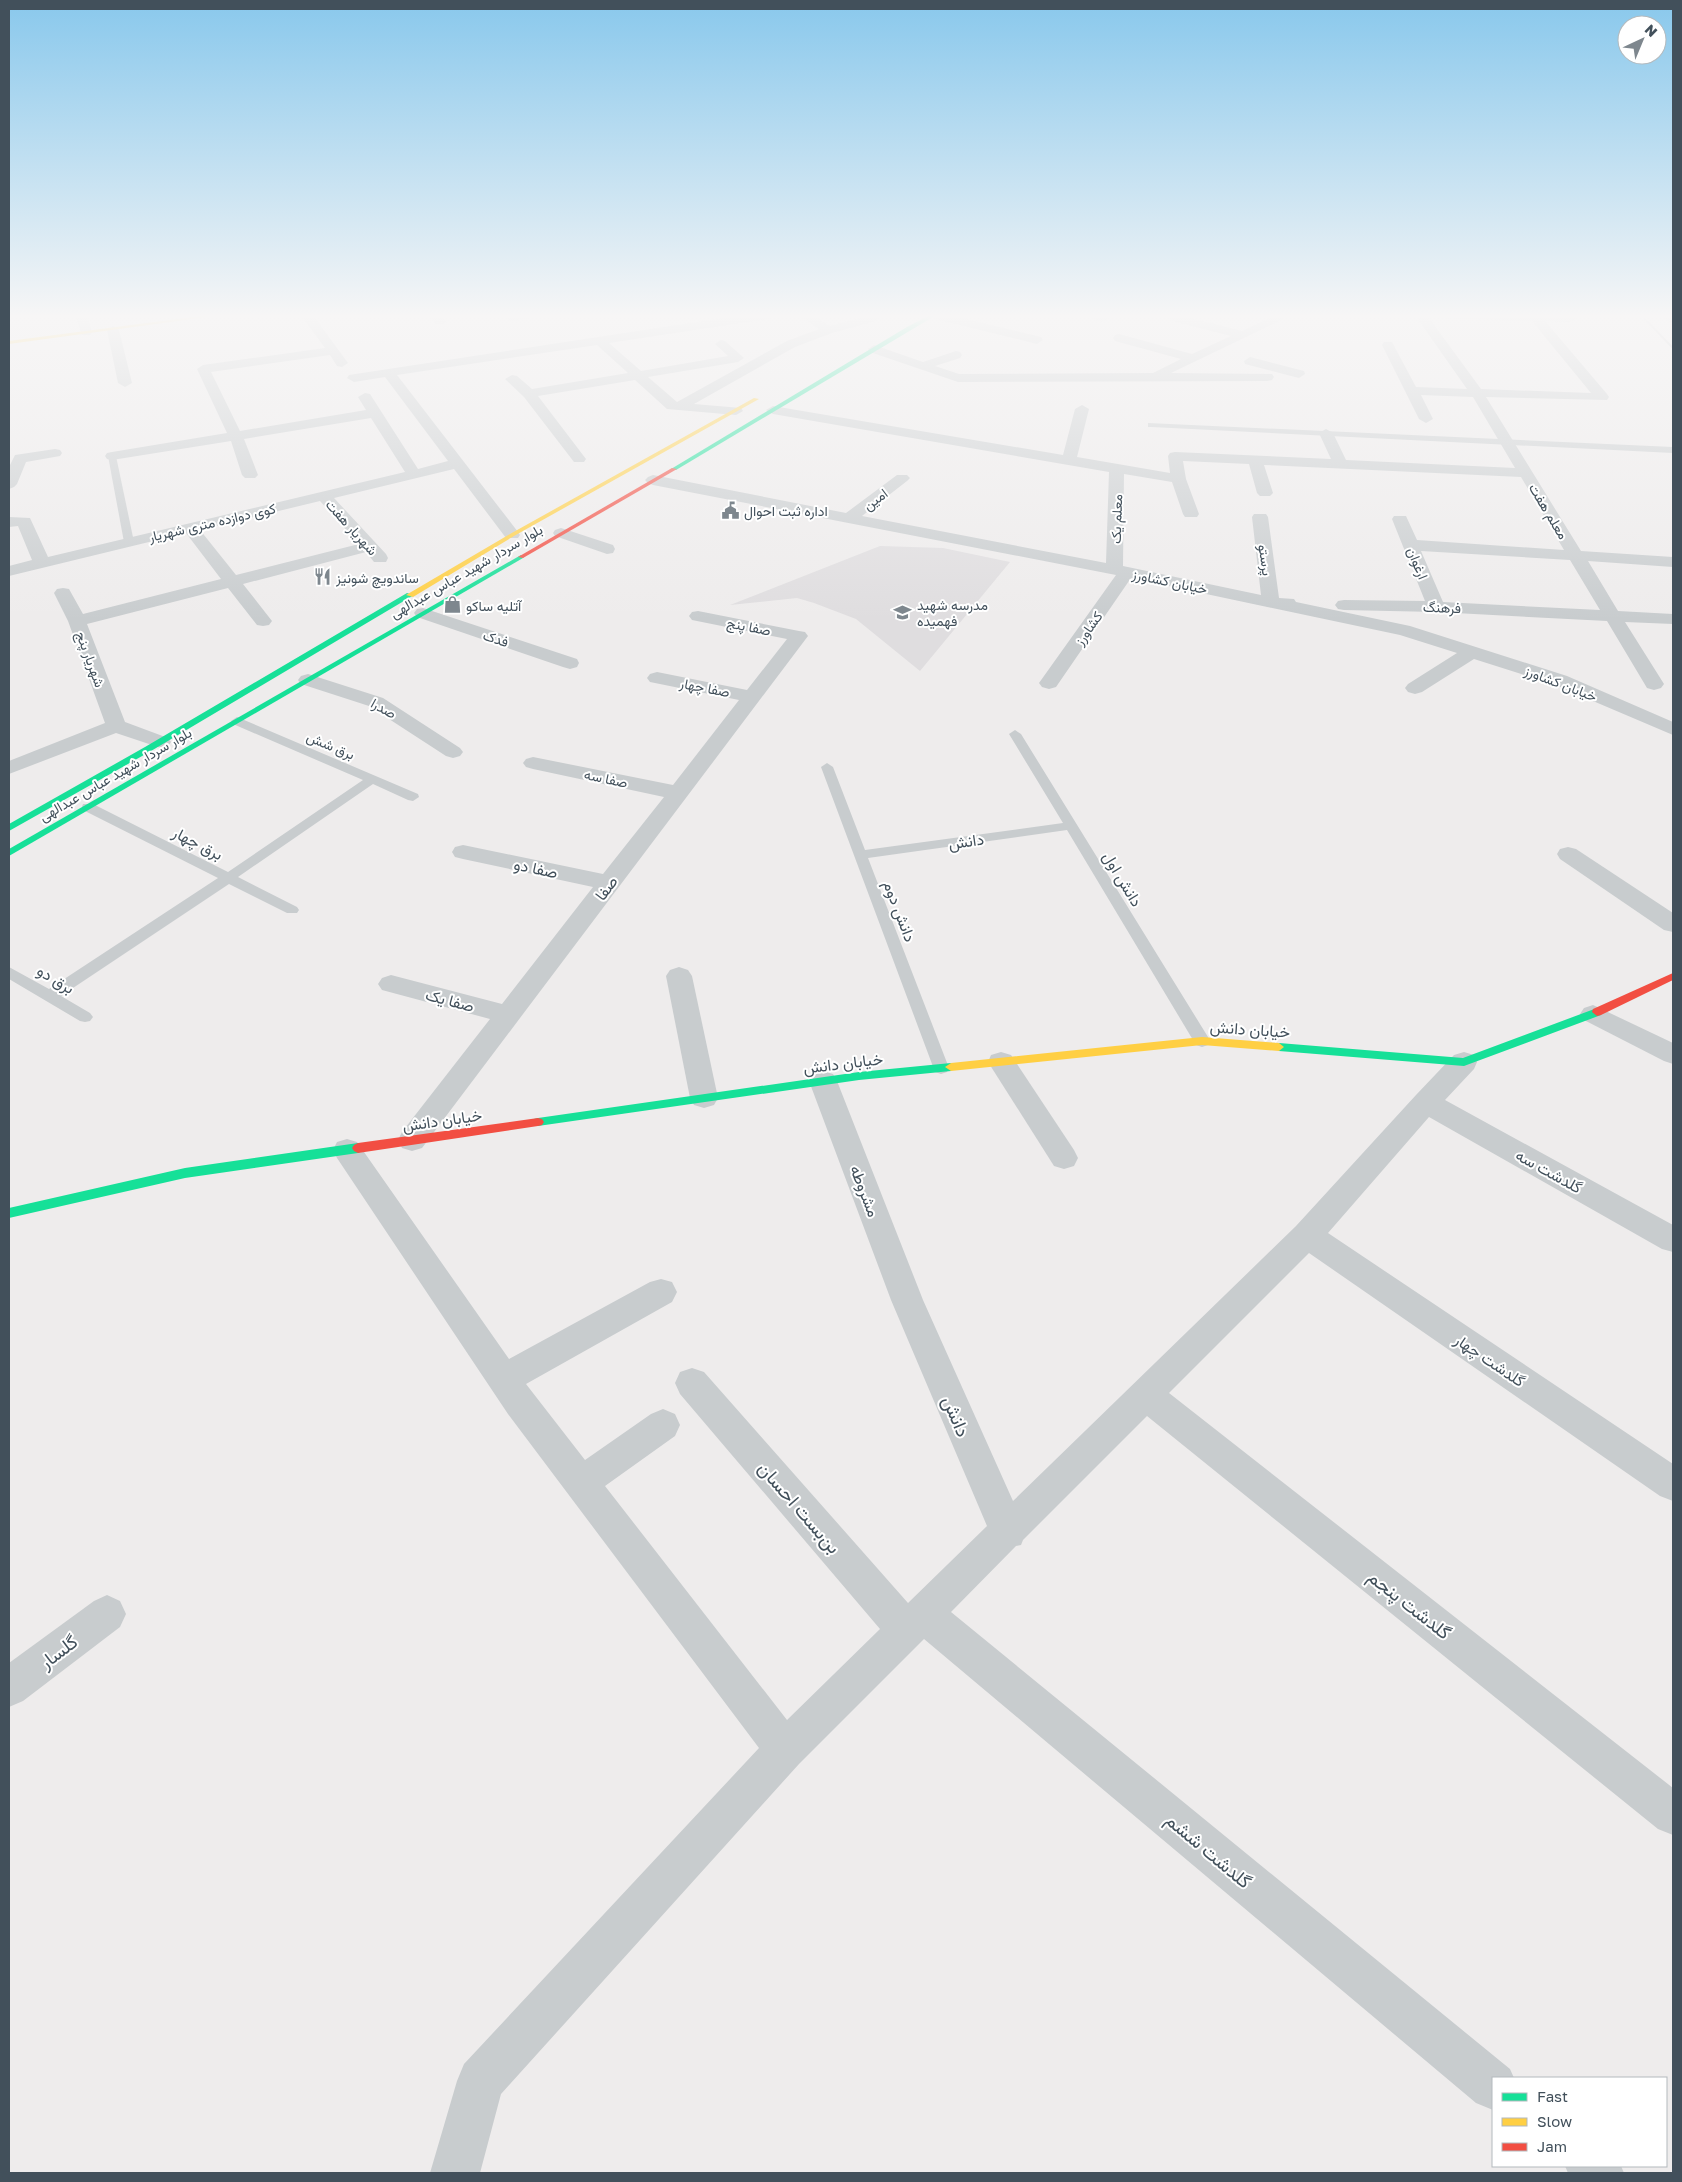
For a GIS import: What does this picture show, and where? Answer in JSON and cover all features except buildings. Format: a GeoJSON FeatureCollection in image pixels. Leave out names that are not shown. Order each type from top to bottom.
{"type":"FeatureCollection","features":[{"type":"Feature","properties":{"kind":"street"},"geometry":{"type":"LineString","coordinates":[[226,416],[250,475]]}},
{"type":"Feature","properties":{"kind":"street"},"geometry":{"type":"LineString","coordinates":[[112,456],[357,416]]}},
{"type":"Feature","properties":{"kind":"street"},"geometry":{"type":"LineString","coordinates":[[376,416],[414,474]]}},
{"type":"Feature","properties":{"kind":"street"},"geometry":{"type":"LineString","coordinates":[[420,416],[512,535]]}},
{"type":"Feature","properties":{"kind":"street"},"geometry":{"type":"LineString","coordinates":[[546,416],[579,459]]}},
{"type":"Feature","properties":{"kind":"street","name":"بلوار سردار شهید عباس عبدالهی"},"geometry":{"type":"LineString","coordinates":[[9,828],[160,742],[512,535],[727,416]]}},
{"type":"Feature","properties":{"kind":"street","name":"بلوار سردار شهید عباس عبدالهی"},"geometry":{"type":"LineString","coordinates":[[9,853],[763,416]]}},
{"type":"Feature","properties":{"kind":"street"},"geometry":{"type":"LineString","coordinates":[[807,416],[1178,479]]}},
{"type":"Feature","properties":{"kind":"street"},"geometry":{"type":"LineString","coordinates":[[1069,460],[1080,416]]}},
{"type":"Feature","properties":{"kind":"street","name":"معلم هفت"},"geometry":{"type":"LineString","coordinates":[[1491,416],[1654,684]]}},
{"type":"Feature","properties":{"kind":"street"},"geometry":{"type":"LineString","coordinates":[[1326,433],[1341,464]]}},
{"type":"Feature","properties":{"kind":"street"},"geometry":{"type":"LineString","coordinates":[[9,484],[20,458],[56,453]]}},
{"type":"Feature","properties":{"kind":"street"},"geometry":{"type":"LineString","coordinates":[[1191,514],[1178,479],[1175,456],[1526,473]]}},
{"type":"Feature","properties":{"kind":"street"},"geometry":{"type":"LineString","coordinates":[[1255,460],[1265,493]]}},
{"type":"Feature","properties":{"kind":"street","name":"کوی دوازده متری شهریار"},"geometry":{"type":"LineString","coordinates":[[9,571],[456,464]]}},
{"type":"Feature","properties":{"kind":"street","name":"معلم یک"},"geometry":{"type":"LineString","coordinates":[[1117,468],[1121,571]]}},
{"type":"Feature","properties":{"kind":"street"},"geometry":{"type":"LineString","coordinates":[[626,472],[653,480]]}},
{"type":"Feature","properties":{"kind":"street","name":"امین"},"geometry":{"type":"LineString","coordinates":[[848,519],[902,478]]}},
{"type":"Feature","properties":{"kind":"street","name":"خیابان کشاورز"},"geometry":{"type":"LineString","coordinates":[[653,480],[1121,571],[1404,630],[1560,680],[1673,729]]}},
{"type":"Feature","properties":{"kind":"street","name":"شهریار هفت"},"geometry":{"type":"LineString","coordinates":[[324,496],[368,547],[381,559]]}},
{"type":"Feature","properties":{"kind":"street","name":"پرستو"},"geometry":{"type":"LineString","coordinates":[[1260,517],[1272,603]]}},
{"type":"Feature","properties":{"kind":"street","name":"ارغوان"},"geometry":{"type":"LineString","coordinates":[[1400,519],[1436,607]]}},
{"type":"Feature","properties":{"kind":"street"},"geometry":{"type":"LineString","coordinates":[[9,522],[24,521],[42,563]]}},
{"type":"Feature","properties":{"kind":"street"},"geometry":{"type":"LineString","coordinates":[[190,528],[263,621]]}},
{"type":"Feature","properties":{"kind":"street"},"geometry":{"type":"LineString","coordinates":[[561,533],[607,549]]}},
{"type":"Feature","properties":{"kind":"street"},"geometry":{"type":"LineString","coordinates":[[1411,545],[1575,554],[1673,562]]}},
{"type":"Feature","properties":{"kind":"street"},"geometry":{"type":"LineString","coordinates":[[77,621],[368,547]]}},
{"type":"Feature","properties":{"kind":"street","name":"کشاورز"},"geometry":{"type":"LineString","coordinates":[[1049,683],[1121,571]]}},
{"type":"Feature","properties":{"kind":"street","name":"شهریار پنج"},"geometry":{"type":"LineString","coordinates":[[62,593],[77,621],[116,726]]}},
{"type":"Feature","properties":{"kind":"street","name":"فرهنگ"},"geometry":{"type":"LineString","coordinates":[[1272,603],[1436,607],[1673,619]]}},
{"type":"Feature","properties":{"kind":"street","name":"فدک"},"geometry":{"type":"LineString","coordinates":[[423,614],[570,662]]}},
{"type":"Feature","properties":{"kind":"street","name":"صفا پنج"},"geometry":{"type":"LineString","coordinates":[[698,616],[799,636]]}},
{"type":"Feature","properties":{"kind":"street","name":"صفا"},"geometry":{"type":"LineString","coordinates":[[412,1140],[799,636]]}},
{"type":"Feature","properties":{"kind":"street"},"geometry":{"type":"LineString","coordinates":[[1415,688],[1472,652]]}},
{"type":"Feature","properties":{"kind":"street","name":"صفا چهار"},"geometry":{"type":"LineString","coordinates":[[657,678],[752,697]]}},
{"type":"Feature","properties":{"kind":"street","name":"صدرا"},"geometry":{"type":"LineString","coordinates":[[308,680],[376,702],[454,752]]}},
{"type":"Feature","properties":{"kind":"street"},"geometry":{"type":"LineString","coordinates":[[9,768],[116,726],[160,742]]}},
{"type":"Feature","properties":{"kind":"street","name":"صفا سه"},"geometry":{"type":"LineString","coordinates":[[533,763],[678,793]]}},
{"type":"Feature","properties":{"kind":"street","name":"صفا دو"},"geometry":{"type":"LineString","coordinates":[[463,852],[609,883]]}},
{"type":"Feature","properties":{"kind":"street"},"geometry":{"type":"LineString","coordinates":[[1568,854],[1673,924]]}},
{"type":"Feature","properties":{"kind":"street"},"geometry":{"type":"LineString","coordinates":[[679,976],[704,1098]]}},
{"type":"Feature","properties":{"kind":"street","name":"خیابان دانش"},"geometry":{"type":"LineString","coordinates":[[9,1213],[185,1174],[823,1081],[941,1068],[1202,1041],[1464,1062],[1593,1014],[1673,976]]}},
{"type":"Feature","properties":{"kind":"street","name":"صفا یک"},"geometry":{"type":"LineString","coordinates":[[391,984],[508,1015]]}},
{"type":"Feature","properties":{"kind":"street"},"geometry":{"type":"LineString","coordinates":[[1593,1014],[1673,1054]]}},
{"type":"Feature","properties":{"kind":"street"},"geometry":{"type":"LineString","coordinates":[[1000,1062],[1064,1158]]}},
{"type":"Feature","properties":{"kind":"street"},"geometry":{"type":"LineString","coordinates":[[455,2173],[481,2081],[784,1750],[1008,1532],[1307,1235],[1464,1062]]}},
{"type":"Feature","properties":{"kind":"street","name":"مشروطه"},"geometry":{"type":"LineString","coordinates":[[823,1081],[907,1300]]}},
{"type":"Feature","properties":{"kind":"street","name":"گلدشت سه"},"geometry":{"type":"LineString","coordinates":[[1426,1102],[1673,1240]]}},
{"type":"Feature","properties":{"kind":"street"},"geometry":{"type":"LineString","coordinates":[[347,1150],[504,1379],[784,1750]]}},
{"type":"Feature","properties":{"kind":"street","name":"گلدشت چهار"},"geometry":{"type":"LineString","coordinates":[[1307,1235],[1673,1484]]}},
{"type":"Feature","properties":{"kind":"street"},"geometry":{"type":"LineString","coordinates":[[504,1379],[661,1292]]}},
{"type":"Feature","properties":{"kind":"street","name":"دانش"},"geometry":{"type":"LineString","coordinates":[[907,1300],[1008,1532]]}},
{"type":"Feature","properties":{"kind":"street","name":"بن‌بست احسان"},"geometry":{"type":"LineString","coordinates":[[692,1383],[916,1622]]}},
{"type":"Feature","properties":{"kind":"street","name":"گلدشت پنجم"},"geometry":{"type":"LineString","coordinates":[[1146,1395],[1673,1814]]}},
{"type":"Feature","properties":{"kind":"street"},"geometry":{"type":"LineString","coordinates":[[581,1483],[663,1425]]}},
{"type":"Feature","properties":{"kind":"street","name":"گلسار"},"geometry":{"type":"LineString","coordinates":[[9,1687],[107,1614]]}},
{"type":"Feature","properties":{"kind":"street","name":"گلدشت ششم"},"geometry":{"type":"LineString","coordinates":[[916,1622],[1492,2085]]}},
{"type":"Feature","properties":{"kind":"lane"},"geometry":{"type":"LineString","coordinates":[[1151,425],[1673,450]]}},
{"type":"Feature","properties":{"kind":"lane"},"geometry":{"type":"LineString","coordinates":[[112,456],[129,542]]}},
{"type":"Feature","properties":{"kind":"lane","name":"برق شش"},"geometry":{"type":"LineString","coordinates":[[237,721],[414,797]]}},
{"type":"Feature","properties":{"kind":"lane","name":"دانش اول"},"geometry":{"type":"LineString","coordinates":[[1015,734],[1202,1041]]}},
{"type":"Feature","properties":{"kind":"lane","name":"دانش دوم"},"geometry":{"type":"LineString","coordinates":[[827,767],[941,1068]]}},
{"type":"Feature","properties":{"kind":"lane"},"geometry":{"type":"LineString","coordinates":[[50,996],[228,878],[372,779]]}},
{"type":"Feature","properties":{"kind":"lane","name":"برق چهار"},"geometry":{"type":"LineString","coordinates":[[88,807],[292,910]]}},
{"type":"Feature","properties":{"kind":"lane","name":"دانش"},"geometry":{"type":"LineString","coordinates":[[861,856],[1071,826]]}},
{"type":"Feature","properties":{"kind":"lane","name":"برق دو"},"geometry":{"type":"LineString","coordinates":[[9,972],[85,1017]]}},
{"type":"Feature","properties":{"kind":"shaded area","name":"مدرسه شهید فهمیده"},"geometry":{"type":"Polygon","coordinates":[[[880,546],[943,548],[1010,562],[920,671],[856,619],[814,603],[797,598],[730,605],[880,546]]]}},
{"type":"Feature","properties":{"kind":"traffic: fast"},"geometry":{"type":"LineString","coordinates":[[674,469],[763,416]]}},
{"type":"Feature","properties":{"kind":"traffic: fast"},"geometry":{"type":"LineString","coordinates":[[9,853],[521,557]]}},
{"type":"Feature","properties":{"kind":"traffic: fast"},"geometry":{"type":"LineString","coordinates":[[9,828],[148,749],[410,595]]}},
{"type":"Feature","properties":{"kind":"traffic: fast"},"geometry":{"type":"LineString","coordinates":[[1279,1047],[1464,1062],[1597,1012]]}},
{"type":"Feature","properties":{"kind":"traffic: fast"},"geometry":{"type":"LineString","coordinates":[[538,1122],[859,1076],[951,1067]]}},
{"type":"Feature","properties":{"kind":"traffic: fast"},"geometry":{"type":"LineString","coordinates":[[9,1213],[185,1173],[358,1148]]}},
{"type":"Feature","properties":{"kind":"traffic: slow"},"geometry":{"type":"LineString","coordinates":[[410,595],[512,535],[726,416]]}},
{"type":"Feature","properties":{"kind":"traffic: slow"},"geometry":{"type":"LineString","coordinates":[[951,1067],[1202,1041],[1279,1047]]}},
{"type":"Feature","properties":{"kind":"traffic: jam"},"geometry":{"type":"LineString","coordinates":[[521,557],[674,469]]}},
{"type":"Feature","properties":{"kind":"traffic: jam"},"geometry":{"type":"LineString","coordinates":[[1597,1012],[1673,976]]}},
{"type":"Feature","properties":{"kind":"traffic: jam"},"geometry":{"type":"LineString","coordinates":[[358,1148],[538,1122]]}},
{"type":"Feature","properties":{"kind":"place","name":"اداره ثبت احوال"},"geometry":{"type":"Point","coordinates":[730,510]}},
{"type":"Feature","properties":{"kind":"place","name":"ساندویچ شونیز"},"geometry":{"type":"Point","coordinates":[322,577]}},
{"type":"Feature","properties":{"kind":"place","name":"آتلیه ساکو"},"geometry":{"type":"Point","coordinates":[452,605]}},
{"type":"Feature","properties":{"kind":"place","name":"مدرسه شهید فهمیده"},"geometry":{"type":"Point","coordinates":[903,612]}}]}
